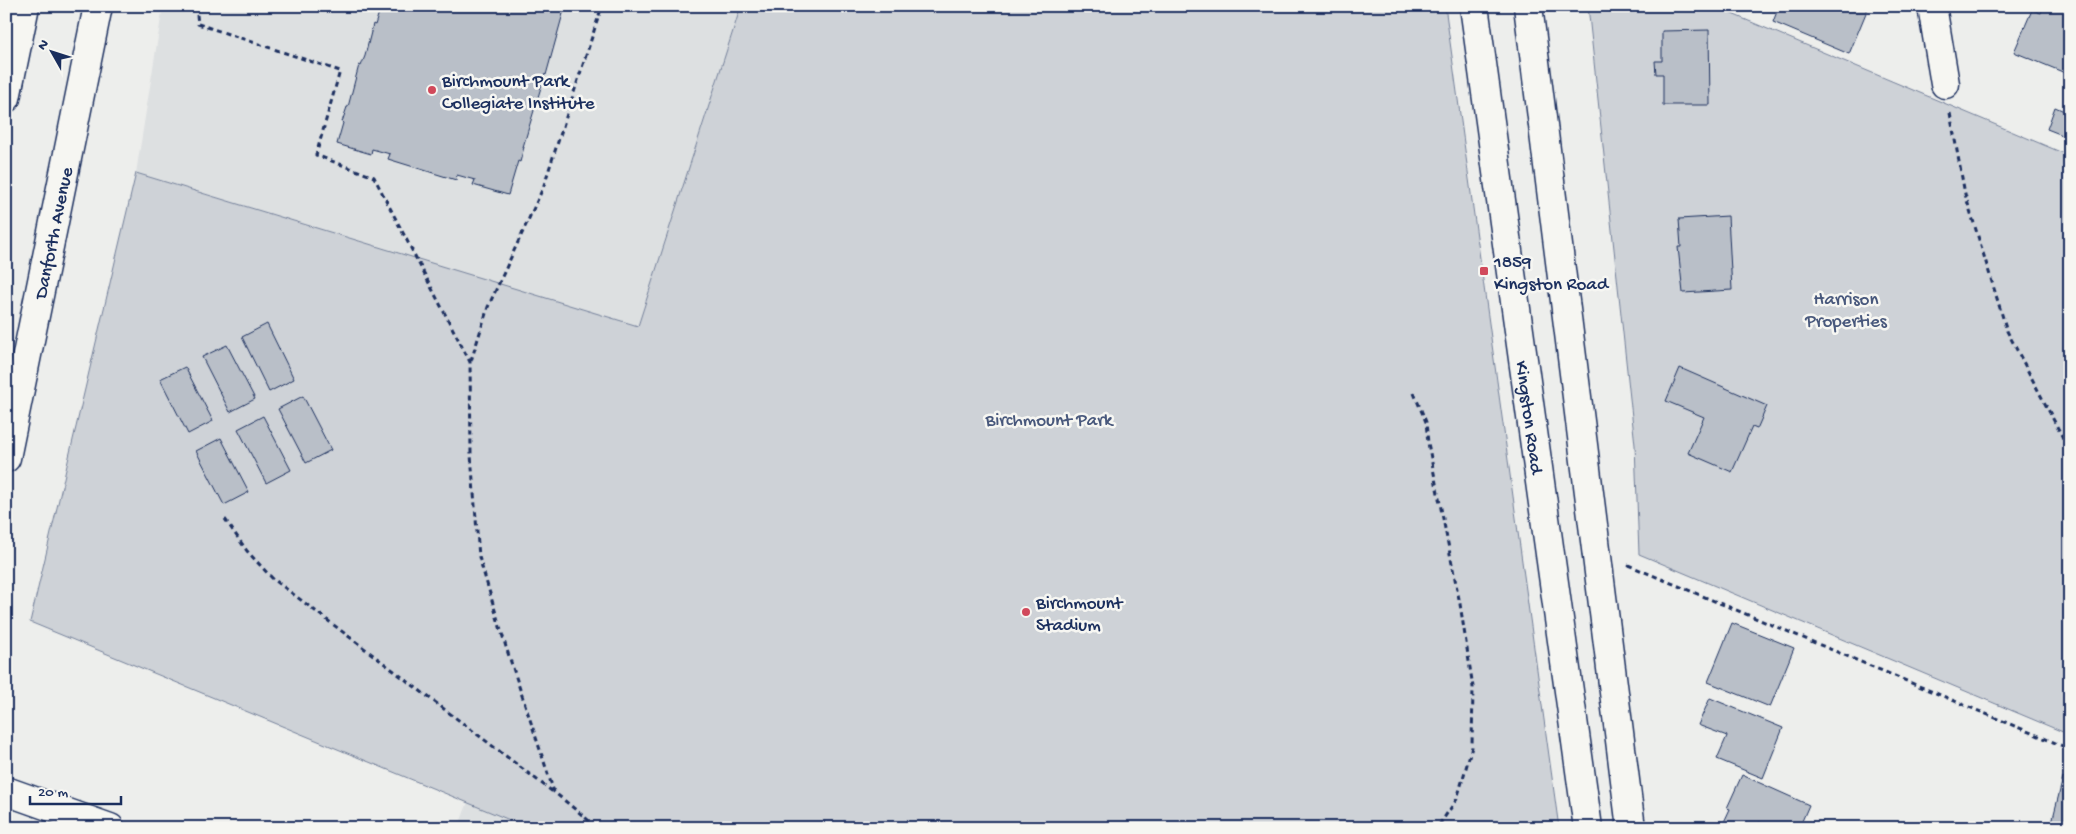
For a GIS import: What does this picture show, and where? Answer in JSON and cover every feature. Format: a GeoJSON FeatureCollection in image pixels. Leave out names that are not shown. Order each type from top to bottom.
{"type":"FeatureCollection","features":[{"type":"Feature","properties":{"kind":"main road"},"geometry":{"type":"LineString","coordinates":[[6,98],[25,6]]}},
{"type":"Feature","properties":{"kind":"main road","name":"Danforth Avenue"},"geometry":{"type":"LineString","coordinates":[[6,458],[98,6]]}},
{"type":"Feature","properties":{"kind":"main road","name":"Kingston Road"},"geometry":{"type":"LineString","coordinates":[[1474,6],[1588,828]]}},
{"type":"Feature","properties":{"kind":"main road"},"geometry":{"type":"LineString","coordinates":[[1528,6],[1631,828]]}},
{"type":"Feature","properties":{"kind":"main road"},"geometry":{"type":"LineString","coordinates":[[1932,6],[1945,84]]}},
{"type":"Feature","properties":{"kind":"main road"},"geometry":{"type":"LineString","coordinates":[[6,791],[110,828]]}},
{"type":"Feature","properties":{"kind":"path"},"geometry":{"type":"LineString","coordinates":[[196,6],[198,24],[340,71],[316,155],[374,177],[470,362]]}},
{"type":"Feature","properties":{"kind":"path"},"geometry":{"type":"LineString","coordinates":[[554,792],[506,647],[479,557],[471,455],[470,362],[488,307],[543,188],[602,6]]}},
{"type":"Feature","properties":{"kind":"path"},"geometry":{"type":"LineString","coordinates":[[1945,84],[1965,194],[2008,331],[2062,436],[2070,460]]}},
{"type":"Feature","properties":{"kind":"path"},"geometry":{"type":"LineString","coordinates":[[1414,392],[1426,422],[1428,443],[1460,604],[1473,687],[1472,747],[1457,799],[1437,828]]}},
{"type":"Feature","properties":{"kind":"path"},"geometry":{"type":"LineString","coordinates":[[225,519],[247,551],[272,578],[554,792],[598,828]]}},
{"type":"Feature","properties":{"kind":"path"},"geometry":{"type":"LineString","coordinates":[[1627,565],[2070,749]]}},
{"type":"Feature","properties":{"kind":"shaded area","name":"Birchmount Park Collegiate Institute"},"geometry":{"type":"Polygon","coordinates":[[[163,6],[741,6],[638,326],[136,173],[163,6]]]}},
{"type":"Feature","properties":{"kind":"shaded area"},"geometry":{"type":"Polygon","coordinates":[[[468,802],[529,828],[458,828],[468,802]]]}},
{"type":"Feature","properties":{"kind":"green space","name":"Birchmount Park"},"geometry":{"type":"Polygon","coordinates":[[[741,6],[1445,6],[1559,828],[529,828],[30,622],[136,173],[638,326],[741,6]]]}},
{"type":"Feature","properties":{"kind":"green space","name":"Harrison Properties"},"geometry":{"type":"Polygon","coordinates":[[[1588,6],[1713,6],[2070,156],[2070,735],[1639,554],[1635,445],[1588,6]]]}},
{"type":"Feature","properties":{"kind":"building"},"geometry":{"type":"Polygon","coordinates":[[[381,6],[568,6],[567,10],[564,10],[520,162],[518,161],[508,195],[473,185],[475,180],[457,175],[456,180],[388,159],[390,154],[372,149],[371,154],[337,144],[359,65],[361,66],[365,56],[373,24],[375,25],[381,6]]]}},
{"type":"Feature","properties":{"kind":"building"},"geometry":{"type":"Polygon","coordinates":[[[1779,6],[1863,6],[1868,8],[1849,54],[1773,22],[1779,6]]]}},
{"type":"Feature","properties":{"kind":"building"},"geometry":{"type":"Polygon","coordinates":[[[2044,6],[2070,6],[2070,75],[2014,52],[2032,10],[2041,13],[2044,6]]]}},
{"type":"Feature","properties":{"kind":"building"},"geometry":{"type":"Polygon","coordinates":[[[1709,30],[1710,105],[1663,105],[1663,74],[1656,74],[1655,61],[1662,61],[1662,31],[1709,30]]]}},
{"type":"Feature","properties":{"kind":"building"},"geometry":{"type":"Polygon","coordinates":[[[2055,107],[2069,113],[2070,110],[2070,138],[2047,129],[2055,107]]]}},
{"type":"Feature","properties":{"kind":"building"},"geometry":{"type":"Polygon","coordinates":[[[1728,216],[1732,290],[1683,293],[1678,247],[1681,247],[1679,219],[1728,216]]]}},
{"type":"Feature","properties":{"kind":"building"},"geometry":{"type":"Polygon","coordinates":[[[267,324],[294,379],[269,392],[242,337],[267,324]]]}},
{"type":"Feature","properties":{"kind":"building"},"geometry":{"type":"Polygon","coordinates":[[[227,345],[255,399],[230,412],[202,357],[227,345]]]}},
{"type":"Feature","properties":{"kind":"building"},"geometry":{"type":"Polygon","coordinates":[[[185,367],[213,421],[188,434],[160,379],[185,367]]]}},
{"type":"Feature","properties":{"kind":"building"},"geometry":{"type":"Polygon","coordinates":[[[1680,368],[1767,406],[1757,429],[1752,427],[1732,472],[1688,453],[1704,417],[1666,401],[1680,368]]]}},
{"type":"Feature","properties":{"kind":"building"},"geometry":{"type":"Polygon","coordinates":[[[303,396],[331,450],[306,463],[278,409],[303,396]]]}},
{"type":"Feature","properties":{"kind":"building"},"geometry":{"type":"Polygon","coordinates":[[[263,416],[291,470],[266,483],[238,429],[263,416]]]}},
{"type":"Feature","properties":{"kind":"building"},"geometry":{"type":"Polygon","coordinates":[[[221,438],[249,492],[224,505],[196,451],[221,438]]]}},
{"type":"Feature","properties":{"kind":"building"},"geometry":{"type":"Polygon","coordinates":[[[1732,623],[1794,648],[1770,707],[1708,682],[1732,623]]]}},
{"type":"Feature","properties":{"kind":"building"},"geometry":{"type":"Polygon","coordinates":[[[1710,698],[1783,728],[1763,778],[1717,759],[1727,736],[1698,725],[1710,698]]]}},
{"type":"Feature","properties":{"kind":"building"},"geometry":{"type":"Polygon","coordinates":[[[1742,775],[1809,805],[1799,828],[1772,828],[1759,822],[1757,828],[1736,828],[1724,822],[1730,809],[1727,808],[1742,775]]]}},
{"type":"Feature","properties":{"kind":"building"},"geometry":{"type":"Polygon","coordinates":[[[2063,778],[2070,780],[2070,826],[2052,822],[2063,778]]]}},
{"type":"Feature","properties":{"kind":"place","name":"Birchmount Park Collegiate Institute"},"geometry":{"type":"Point","coordinates":[432,90]}},
{"type":"Feature","properties":{"kind":"place","name":"1859 Kingston Road"},"geometry":{"type":"Point","coordinates":[1484,271]}},
{"type":"Feature","properties":{"kind":"place","name":"Birchmount Stadium"},"geometry":{"type":"Point","coordinates":[1026,612]}}]}
